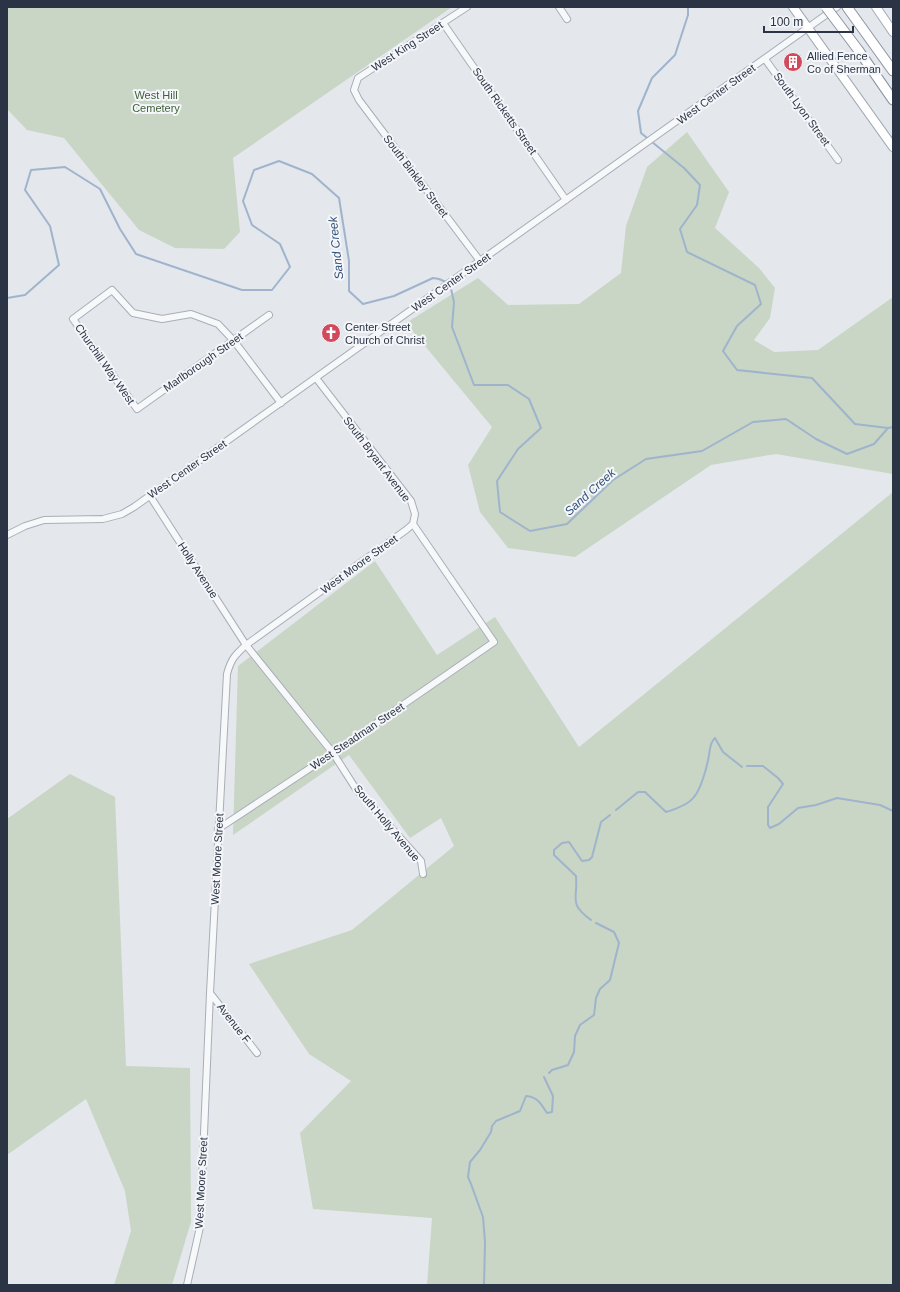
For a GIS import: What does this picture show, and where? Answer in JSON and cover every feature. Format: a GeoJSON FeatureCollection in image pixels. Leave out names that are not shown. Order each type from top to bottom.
{"type":"FeatureCollection","features":[{"type":"Feature","properties":{"kind":"highway"},"geometry":{"type":"LineString","coordinates":[[826,7],[893,100]]}},
{"type":"Feature","properties":{"kind":"highway"},"geometry":{"type":"LineString","coordinates":[[847,7],[893,71]]}},
{"type":"Feature","properties":{"kind":"main road"},"geometry":{"type":"LineString","coordinates":[[793,7],[893,147]]}},
{"type":"Feature","properties":{"kind":"main road"},"geometry":{"type":"LineString","coordinates":[[876,7],[893,32]]}},
{"type":"Feature","properties":{"kind":"street","name":"West King Street"},"geometry":{"type":"LineString","coordinates":[[354,90],[358,78],[467,7]]}},
{"type":"Feature","properties":{"kind":"street"},"geometry":{"type":"LineString","coordinates":[[559,7],[567,19]]}},
{"type":"Feature","properties":{"kind":"street","name":"West Center Street"},"geometry":{"type":"LineString","coordinates":[[7,536],[25,526],[44,520],[103,519],[122,514],[150,496],[480,262],[837,7]]}},
{"type":"Feature","properties":{"kind":"street","name":"South Ricketts Street"},"geometry":{"type":"LineString","coordinates":[[443,23],[566,200]]}},
{"type":"Feature","properties":{"kind":"street","name":"South Lyon Street"},"geometry":{"type":"LineString","coordinates":[[765,59],[838,160]]}},
{"type":"Feature","properties":{"kind":"street","name":"South Binkley Street"},"geometry":{"type":"LineString","coordinates":[[354,90],[359,100],[480,262]]}},
{"type":"Feature","properties":{"kind":"street","name":"Churchill Way West"},"geometry":{"type":"LineString","coordinates":[[137,409],[73,319],[112,290],[133,313],[162,318],[191,314],[218,324],[234,341]]}},
{"type":"Feature","properties":{"kind":"street","name":"Marlborough Street"},"geometry":{"type":"LineString","coordinates":[[137,409],[269,315]]}},
{"type":"Feature","properties":{"kind":"street"},"geometry":{"type":"LineString","coordinates":[[234,341],[281,403]]}},
{"type":"Feature","properties":{"kind":"street","name":"South Bryant Avenue"},"geometry":{"type":"LineString","coordinates":[[316,378],[411,501],[415,514],[413,524]]}},
{"type":"Feature","properties":{"kind":"street","name":"Holly Avenue"},"geometry":{"type":"LineString","coordinates":[[150,496],[246,645],[333,753]]}},
{"type":"Feature","properties":{"kind":"street","name":"West Steadman Street"},"geometry":{"type":"LineString","coordinates":[[218,829],[333,753],[494,642],[413,524]]}},
{"type":"Feature","properties":{"kind":"street","name":"West Moore Street"},"geometry":{"type":"LineString","coordinates":[[187,1285],[200,1227],[218,829],[227,674],[234,656],[246,645],[413,524]]}},
{"type":"Feature","properties":{"kind":"street","name":"South Holly Avenue"},"geometry":{"type":"LineString","coordinates":[[333,753],[356,789],[421,861],[423,874]]}},
{"type":"Feature","properties":{"kind":"street","name":"Avenue F"},"geometry":{"type":"LineString","coordinates":[[210,993],[257,1053]]}},
{"type":"Feature","properties":{"kind":"green space","name":"West Hill Cemetery"},"geometry":{"type":"Polygon","coordinates":[[[7,7],[452,7],[233,158],[240,232],[224,249],[175,248],[139,230],[64,138],[27,130],[7,109],[7,7]]]}},
{"type":"Feature","properties":{"kind":"green space"},"geometry":{"type":"Polygon","coordinates":[[[687,132],[729,192],[715,228],[759,268],[775,288],[770,318],[754,340],[774,352],[818,350],[893,297],[893,474],[776,454],[711,465],[575,557],[508,548],[480,512],[468,465],[492,427],[406,323],[478,278],[508,305],[579,304],[621,273],[626,226],[647,167],[687,132]]]}},
{"type":"Feature","properties":{"kind":"green space"},"geometry":{"type":"Polygon","coordinates":[[[893,492],[893,1285],[427,1285],[432,1218],[313,1209],[300,1133],[351,1081],[309,1054],[249,964],[352,930],[454,846],[441,818],[410,838],[349,755],[233,835],[238,666],[375,561],[437,655],[495,617],[579,747],[893,492]]]}},
{"type":"Feature","properties":{"kind":"green space"},"geometry":{"type":"Polygon","coordinates":[[[70,774],[115,797],[126,1066],[190,1068],[191,1222],[172,1285],[114,1285],[131,1231],[125,1191],[86,1099],[7,1155],[7,819],[70,774]]]}},
{"type":"Feature","properties":{"kind":"waterway"},"geometry":{"type":"LineString","coordinates":[[688,7],[688,15],[675,55],[652,78],[638,111],[641,133],[684,168],[700,185],[697,205],[680,229],[687,252],[755,285],[761,304],[737,326],[723,351],[737,370],[812,378],[855,424],[888,428],[893,427]]}},
{"type":"Feature","properties":{"kind":"waterway","name":"Sand Creek"},"geometry":{"type":"LineString","coordinates":[[7,298],[25,295],[59,265],[50,226],[25,190],[31,170],[65,167],[100,189],[120,229],[136,254],[242,290],[272,290],[290,267],[280,244],[252,225],[243,201],[254,170],[279,161],[312,174],[339,198],[349,261],[349,291],[363,304],[394,296],[433,278],[446,282],[451,289],[454,302],[452,327],[474,385],[508,385],[529,399],[541,428],[518,449],[497,481],[500,512],[530,531],[567,524],[613,480],[646,459],[702,451],[753,422],[786,419],[816,439],[847,454],[874,444],[888,428]]}},
{"type":"Feature","properties":{"kind":"waterway"},"geometry":{"type":"LineString","coordinates":[[616,810],[638,792],[645,792],[666,812],[678,808],[691,800],[697,793],[701,783],[707,766],[710,746],[715,738],[723,752],[742,767]]}},
{"type":"Feature","properties":{"kind":"waterway"},"geometry":{"type":"LineString","coordinates":[[747,766],[763,766],[783,784],[768,807],[768,825],[770,828],[779,824],[798,808],[816,805],[837,798],[880,805],[893,811]]}},
{"type":"Feature","properties":{"kind":"waterway"},"geometry":{"type":"LineString","coordinates":[[591,920],[579,909],[577,905],[576,876],[554,855],[554,850],[562,843],[569,842],[582,861],[589,860],[592,857],[601,822],[610,815]]}},
{"type":"Feature","properties":{"kind":"waterway"},"geometry":{"type":"LineString","coordinates":[[549,1073],[552,1070],[568,1065],[574,1052],[575,1036],[580,1025],[594,1015],[596,998],[600,989],[610,980],[619,943],[614,932],[596,923]]}},
{"type":"Feature","properties":{"kind":"waterway"},"geometry":{"type":"LineString","coordinates":[[484,1285],[485,1242],[483,1217],[468,1177],[470,1162],[480,1150],[496,1121],[520,1111],[526,1096],[536,1099],[547,1113],[552,1112],[553,1096],[544,1077]]}},
{"type":"Feature","properties":{"kind":"place","name":"Allied Fence Co of Sherman"},"geometry":{"type":"Point","coordinates":[793,62]}},
{"type":"Feature","properties":{"kind":"place","name":"Center Street Church of Christ"},"geometry":{"type":"Point","coordinates":[331,333]}}]}
